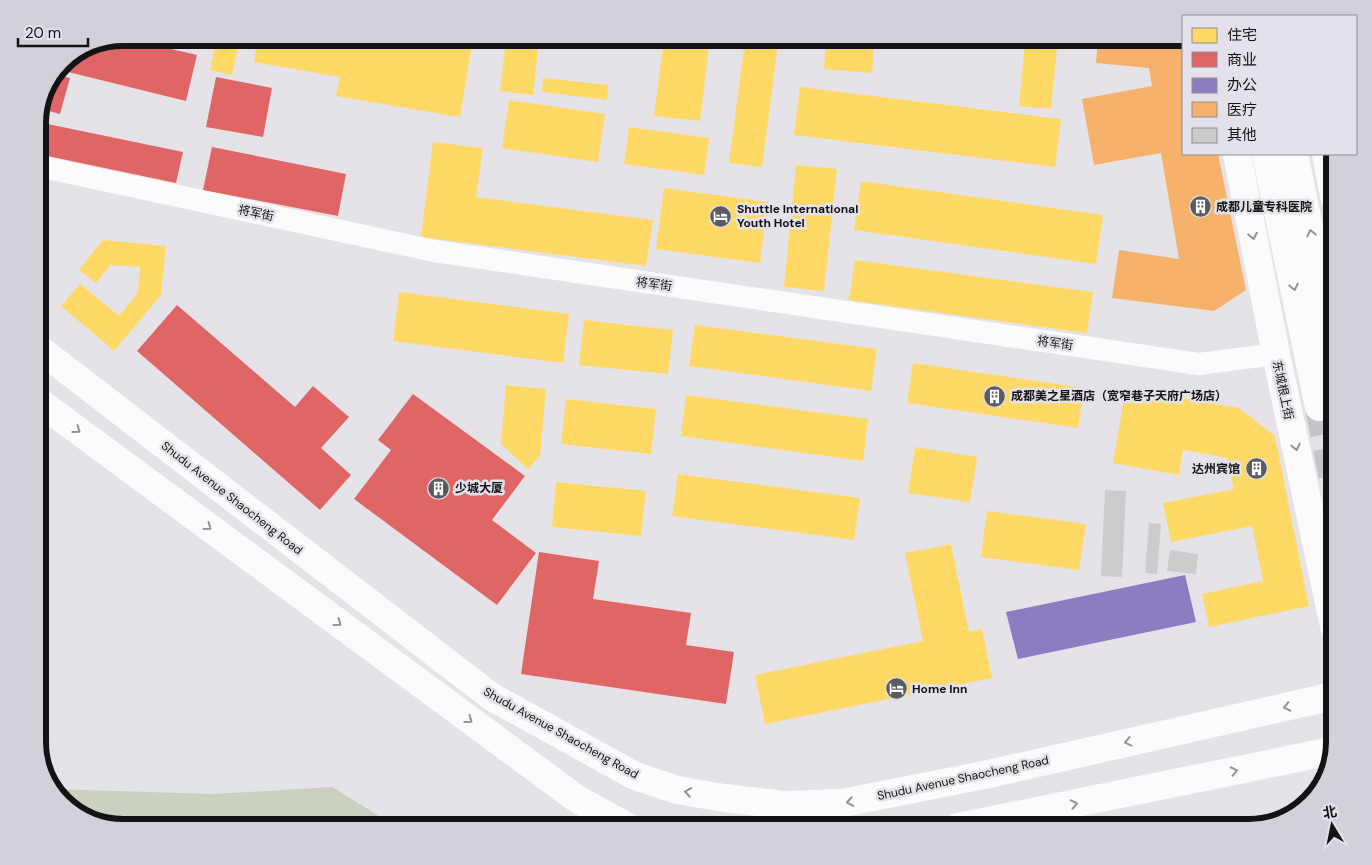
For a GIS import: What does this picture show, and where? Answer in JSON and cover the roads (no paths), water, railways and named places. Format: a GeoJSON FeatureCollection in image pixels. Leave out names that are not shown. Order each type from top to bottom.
{"type":"FeatureCollection","features":[{"type":"Feature","properties":{"kind":"main road","name":"东城根上街"},"geometry":{"type":"LineString","coordinates":[[1237,155],[1276,354],[1326,588]]}},
{"type":"Feature","properties":{"kind":"main road"},"geometry":{"type":"LineString","coordinates":[[1266,155],[1319,407]]}},
{"type":"Feature","properties":{"kind":"main road"},"geometry":{"type":"LineString","coordinates":[[1294,155],[1326,311]]}},
{"type":"Feature","properties":{"kind":"main road","name":"Shudu Avenue Shaocheng Road"},"geometry":{"type":"LineString","coordinates":[[46,354],[492,697],[635,776],[677,790],[784,805],[842,803],[975,777],[1326,698]]}},
{"type":"Feature","properties":{"kind":"main road"},"geometry":{"type":"LineString","coordinates":[[46,407],[601,819]]}},
{"type":"Feature","properties":{"kind":"main road"},"geometry":{"type":"LineString","coordinates":[[1002,819],[1325,752]]}},
{"type":"Feature","properties":{"kind":"main road"},"geometry":{"type":"LineString","coordinates":[[577,800],[612,819]]}},
{"type":"Feature","properties":{"kind":"street","name":"将军街"},"geometry":{"type":"LineString","coordinates":[[46,168],[444,253],[1199,364],[1276,354]]}},
{"type":"Feature","properties":{"kind":"tunnel"},"geometry":{"type":"LineString","coordinates":[[1319,407],[1326,443]]}},
{"type":"Feature","properties":{"kind":"place","name":"成都儿童专科医院"},"geometry":{"type":"Point","coordinates":[1200,207]}},
{"type":"Feature","properties":{"kind":"place","name":"Shuttle International Youth Hotel"},"geometry":{"type":"Point","coordinates":[721,216]}},
{"type":"Feature","properties":{"kind":"place","name":"成都美之星酒店（宽窄巷子天府广场店）"},"geometry":{"type":"Point","coordinates":[995,396]}},
{"type":"Feature","properties":{"kind":"place","name":"达州宾馆"},"geometry":{"type":"Point","coordinates":[1256,469]}},
{"type":"Feature","properties":{"kind":"place","name":"少城大厦"},"geometry":{"type":"Point","coordinates":[439,488]}},
{"type":"Feature","properties":{"kind":"place","name":"Home Inn"},"geometry":{"type":"Point","coordinates":[896,689]}}]}
